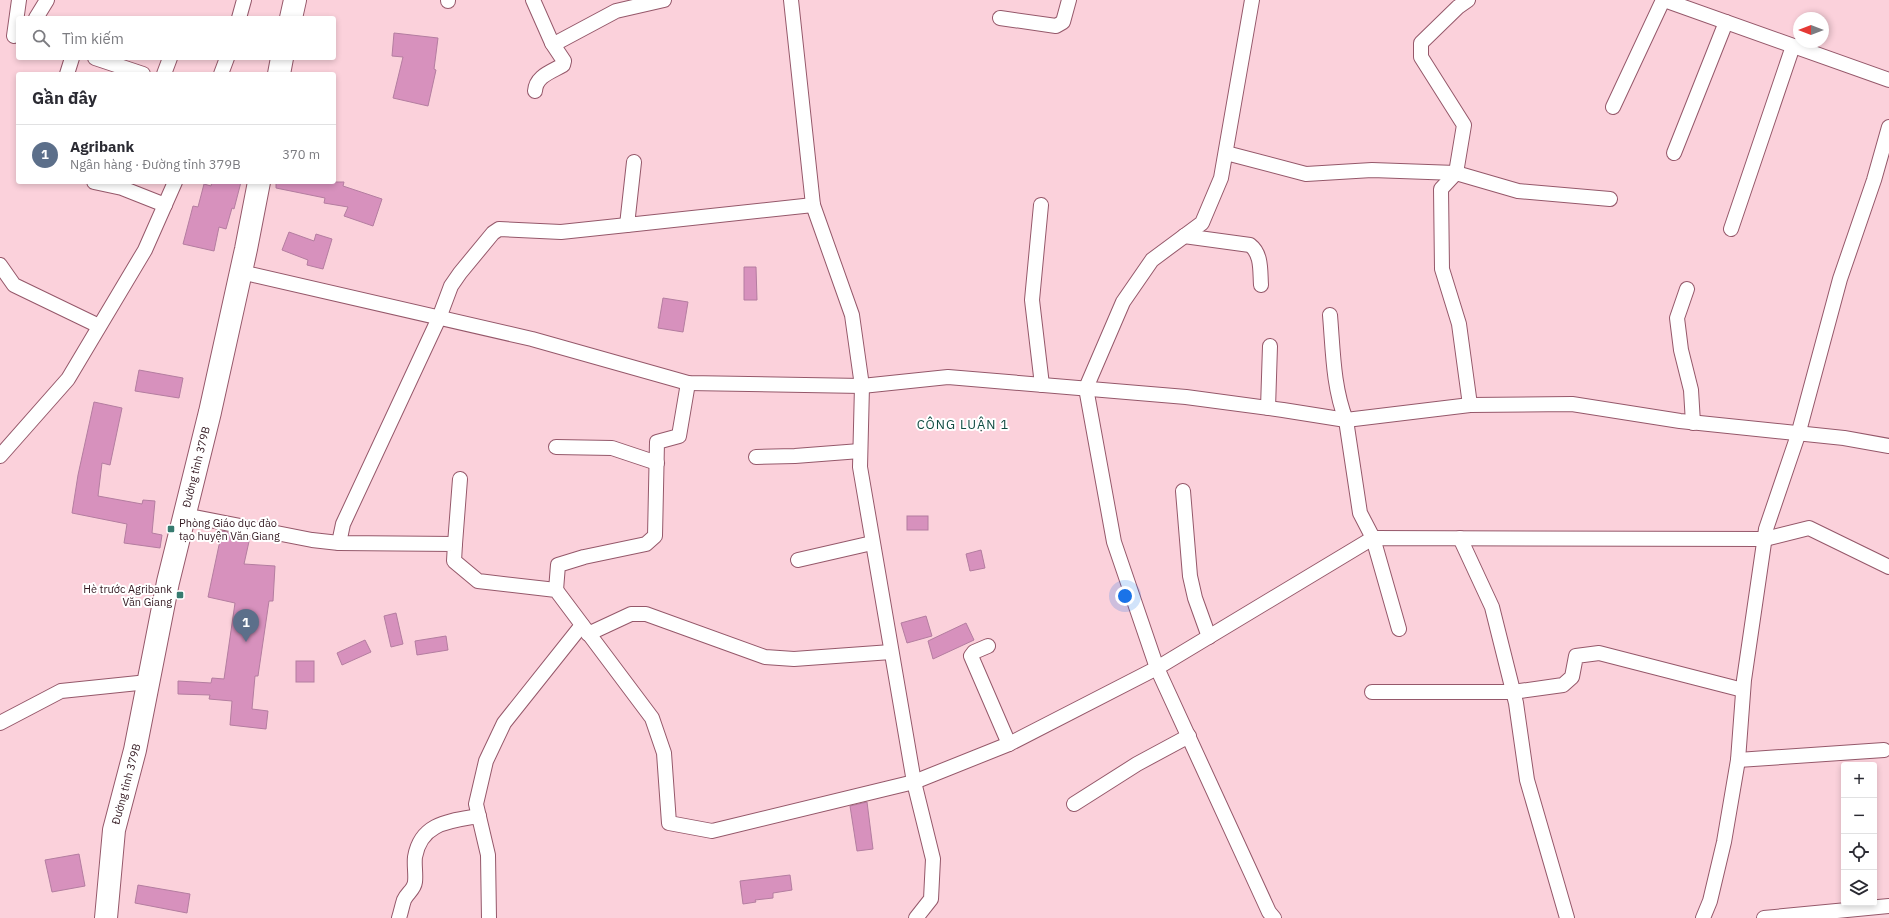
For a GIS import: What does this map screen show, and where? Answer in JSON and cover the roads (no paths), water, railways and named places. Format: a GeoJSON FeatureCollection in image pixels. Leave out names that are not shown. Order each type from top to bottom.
{"type":"FeatureCollection","features":[{"type":"Feature","properties":{"kind":"main road"},"geometry":{"type":"LineString","coordinates":[[291,16],[295,0]]}},
{"type":"Feature","properties":{"kind":"main road"},"geometry":{"type":"LineString","coordinates":[[279,72],[282,60]]}},
{"type":"Feature","properties":{"kind":"main road","name":"Đường tỉnh 379B"},"geometry":{"type":"LineString","coordinates":[[106,918],[114,830],[135,750],[168,582],[241,272],[259,184]]}},
{"type":"Feature","properties":{"kind":"street"},"geometry":{"type":"LineString","coordinates":[[11,36],[19,0]]}},
{"type":"Feature","properties":{"kind":"street"},"geometry":{"type":"LineString","coordinates":[[37,16],[47,0]]}},
{"type":"Feature","properties":{"kind":"street"},"geometry":{"type":"LineString","coordinates":[[240,16],[244,0]]}},
{"type":"Feature","properties":{"kind":"street"},"geometry":{"type":"LineString","coordinates":[[533,0],[552,43],[564,61],[563,65],[539,79],[536,84],[535,91]]}},
{"type":"Feature","properties":{"kind":"street"},"geometry":{"type":"LineString","coordinates":[[1000,18],[1056,26],[1063,22],[1069,0]]}},
{"type":"Feature","properties":{"kind":"street"},"geometry":{"type":"LineString","coordinates":[[1252,0],[1222,178],[1202,222],[1152,260],[1123,302],[1086,388],[1114,542],[1157,668],[1269,912],[1274,918]]}},
{"type":"Feature","properties":{"kind":"street"},"geometry":{"type":"LineString","coordinates":[[1468,0],[1458,7],[1421,43],[1421,57],[1464,125],[1456,173],[1441,189],[1442,269],[1459,324],[1470,405]]}},
{"type":"Feature","properties":{"kind":"street"},"geometry":{"type":"LineString","coordinates":[[1613,107],[1663,0],[1793,46],[1731,228]]}},
{"type":"Feature","properties":{"kind":"street"},"geometry":{"type":"LineString","coordinates":[[552,43],[558,42],[616,11],[659,1]]}},
{"type":"Feature","properties":{"kind":"street"},"geometry":{"type":"LineString","coordinates":[[793,2],[813,205],[852,315],[862,386],[860,468],[914,782],[933,859],[932,899],[916,918]]}},
{"type":"Feature","properties":{"kind":"street"},"geometry":{"type":"LineString","coordinates":[[1674,153],[1726,22]]}},
{"type":"Feature","properties":{"kind":"street"},"geometry":{"type":"LineString","coordinates":[[1799,48],[1889,80]]}},
{"type":"Feature","properties":{"kind":"street"},"geometry":{"type":"LineString","coordinates":[[68,72],[71,60]]}},
{"type":"Feature","properties":{"kind":"street"},"geometry":{"type":"LineString","coordinates":[[101,60],[137,72]]}},
{"type":"Feature","properties":{"kind":"street"},"geometry":{"type":"LineString","coordinates":[[165,72],[169,60]]}},
{"type":"Feature","properties":{"kind":"street"},"geometry":{"type":"LineString","coordinates":[[222,72],[226,60]]}},
{"type":"Feature","properties":{"kind":"street"},"geometry":{"type":"LineString","coordinates":[[1703,918],[1710,901],[1724,842],[1738,760],[1743,690],[1766,530],[1798,435],[1840,278],[1874,180],[1889,127]]}},
{"type":"Feature","properties":{"kind":"street"},"geometry":{"type":"LineString","coordinates":[[1226,153],[1306,174],[1372,170],[1456,173],[1518,191],[1610,198]]}},
{"type":"Feature","properties":{"kind":"street"},"geometry":{"type":"LineString","coordinates":[[627,225],[634,162]]}},
{"type":"Feature","properties":{"kind":"street"},"geometry":{"type":"LineString","coordinates":[[103,184],[122,188],[165,204]]}},
{"type":"Feature","properties":{"kind":"street"},"geometry":{"type":"LineString","coordinates":[[0,456],[68,379],[145,250],[174,184]]}},
{"type":"Feature","properties":{"kind":"street"},"geometry":{"type":"LineString","coordinates":[[1041,204],[1032,300],[1042,384]]}},
{"type":"Feature","properties":{"kind":"street"},"geometry":{"type":"LineString","coordinates":[[339,543],[343,524],[439,318],[452,286],[460,272],[493,232],[499,229],[561,232],[813,205]]}},
{"type":"Feature","properties":{"kind":"street"},"geometry":{"type":"LineString","coordinates":[[1184,236],[1250,245],[1257,252],[1259,257],[1261,285]]}},
{"type":"Feature","properties":{"kind":"street"},"geometry":{"type":"LineString","coordinates":[[0,266],[14,285],[99,326]]}},
{"type":"Feature","properties":{"kind":"street"},"geometry":{"type":"LineString","coordinates":[[241,272],[532,339],[688,382],[862,386],[948,377],[1186,397],[1346,420],[1470,405],[1572,404],[1693,423],[1798,435],[1844,438],[1889,446]]}},
{"type":"Feature","properties":{"kind":"street"},"geometry":{"type":"LineString","coordinates":[[1687,289],[1677,318],[1681,350],[1691,390],[1693,423]]}},
{"type":"Feature","properties":{"kind":"street"},"geometry":{"type":"LineString","coordinates":[[1330,314],[1337,388],[1341,408],[1346,420],[1360,514],[1373,538],[1399,629]]}},
{"type":"Feature","properties":{"kind":"street"},"geometry":{"type":"LineString","coordinates":[[1268,408],[1270,346]]}},
{"type":"Feature","properties":{"kind":"street"},"geometry":{"type":"LineString","coordinates":[[688,382],[679,436],[657,442],[655,536],[646,544],[584,557],[558,565],[556,590],[652,718],[664,753],[669,823],[712,831],[914,782],[1009,744],[1157,668],[1373,538],[1765,539],[1809,528],[1889,567]]}},
{"type":"Feature","properties":{"kind":"street"},"geometry":{"type":"LineString","coordinates":[[556,448],[612,448],[657,463]]}},
{"type":"Feature","properties":{"kind":"street"},"geometry":{"type":"LineString","coordinates":[[756,457],[795,456],[860,451]]}},
{"type":"Feature","properties":{"kind":"street"},"geometry":{"type":"LineString","coordinates":[[460,479],[454,561],[478,581],[556,590]]}},
{"type":"Feature","properties":{"kind":"street"},"geometry":{"type":"LineString","coordinates":[[1183,492],[1190,576],[1195,598],[1209,637]]}},
{"type":"Feature","properties":{"kind":"street"},"geometry":{"type":"LineString","coordinates":[[184,515],[312,540],[339,543],[455,544]]}},
{"type":"Feature","properties":{"kind":"street"},"geometry":{"type":"LineString","coordinates":[[1460,538],[1492,608],[1513,692],[1528,780],[1567,918]]}},
{"type":"Feature","properties":{"kind":"street"},"geometry":{"type":"LineString","coordinates":[[798,560],[872,543]]}},
{"type":"Feature","properties":{"kind":"street"},"geometry":{"type":"LineString","coordinates":[[489,918],[488,855],[476,804],[486,761],[504,724],[585,630],[631,614],[646,614],[765,657],[794,659],[891,652]]}},
{"type":"Feature","properties":{"kind":"street"},"geometry":{"type":"LineString","coordinates":[[988,646],[974,652],[971,656],[1009,744]]}},
{"type":"Feature","properties":{"kind":"street"},"geometry":{"type":"LineString","coordinates":[[1372,692],[1513,692],[1563,685],[1572,677],[1576,656],[1599,653],[1743,690]]}},
{"type":"Feature","properties":{"kind":"street"},"geometry":{"type":"LineString","coordinates":[[0,723],[61,691],[148,682]]}},
{"type":"Feature","properties":{"kind":"street"},"geometry":{"type":"LineString","coordinates":[[1074,804],[1137,764],[1188,736]]}},
{"type":"Feature","properties":{"kind":"street"},"geometry":{"type":"LineString","coordinates":[[1738,760],[1884,750]]}},
{"type":"Feature","properties":{"kind":"street"},"geometry":{"type":"LineString","coordinates":[[399,918],[404,900],[412,892],[415,882],[415,858],[417,848],[423,837],[442,823],[479,816]]}},
{"type":"Feature","properties":{"kind":"street"},"geometry":{"type":"LineString","coordinates":[[1764,918],[1889,906]]}},
{"type":"Feature","properties":{"kind":"place","name":"Phòng Giáo dục đào tạo huyện Văn Giang"},"geometry":{"type":"Point","coordinates":[171,529]}},
{"type":"Feature","properties":{"kind":"place","name":"Hè trước Agribank Văn Giang"},"geometry":{"type":"Point","coordinates":[180,595]}},
{"type":"Feature","properties":{"kind":"place","name":"Agribank"},"geometry":{"type":"Point","coordinates":[246,642]}},
{"type":"Feature","properties":{"kind":"district","name":"CÔNG LUẬN 1"},"geometry":{"type":"Point","coordinates":[963,424]}}]}
